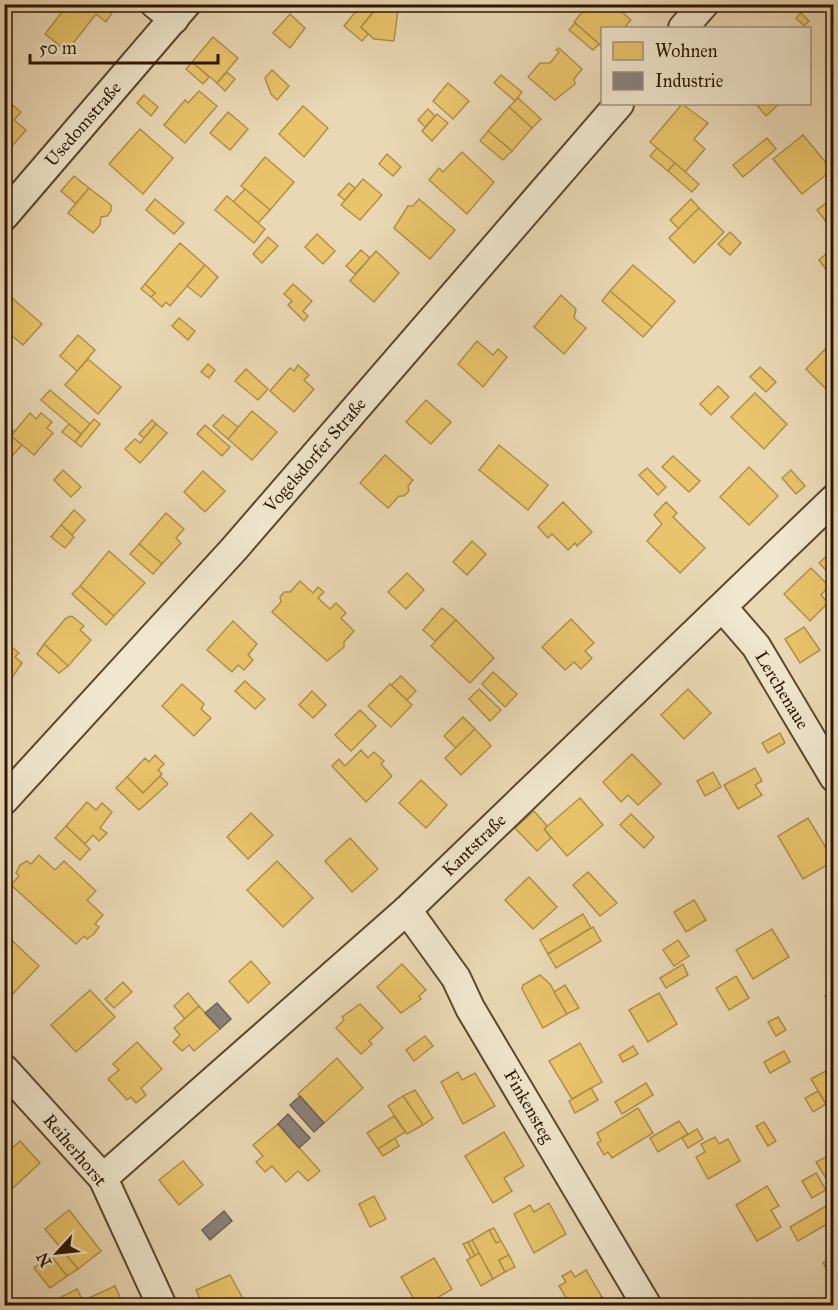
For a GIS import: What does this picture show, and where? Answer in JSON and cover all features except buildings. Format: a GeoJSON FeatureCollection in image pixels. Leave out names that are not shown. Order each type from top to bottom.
{"type":"FeatureCollection","features":[{"type":"Feature","properties":{"kind":"street"},"geometry":{"type":"LineString","coordinates":[[684,27],[704,4]]}},
{"type":"Feature","properties":{"kind":"street","name":"Usedomstraße"},"geometry":{"type":"LineString","coordinates":[[4,216],[171,9]]}},
{"type":"Feature","properties":{"kind":"street","name":"Vogelsdorfer Straße"},"geometry":{"type":"LineString","coordinates":[[4,800],[234,549],[618,105]]}},
{"type":"Feature","properties":{"kind":"street","name":"Kantstraße"},"geometry":{"type":"LineString","coordinates":[[104,1178],[407,910],[834,499]]}},
{"type":"Feature","properties":{"kind":"street","name":"Lerchenaue"},"geometry":{"type":"LineString","coordinates":[[723,608],[756,646],[834,777]]}},
{"type":"Feature","properties":{"kind":"street","name":"Finkensteg"},"geometry":{"type":"LineString","coordinates":[[407,910],[456,978],[470,1008],[647,1305]]}},
{"type":"Feature","properties":{"kind":"street","name":"Reiherhorst"},"geometry":{"type":"LineString","coordinates":[[4,1069],[104,1178],[162,1305]]}}]}
